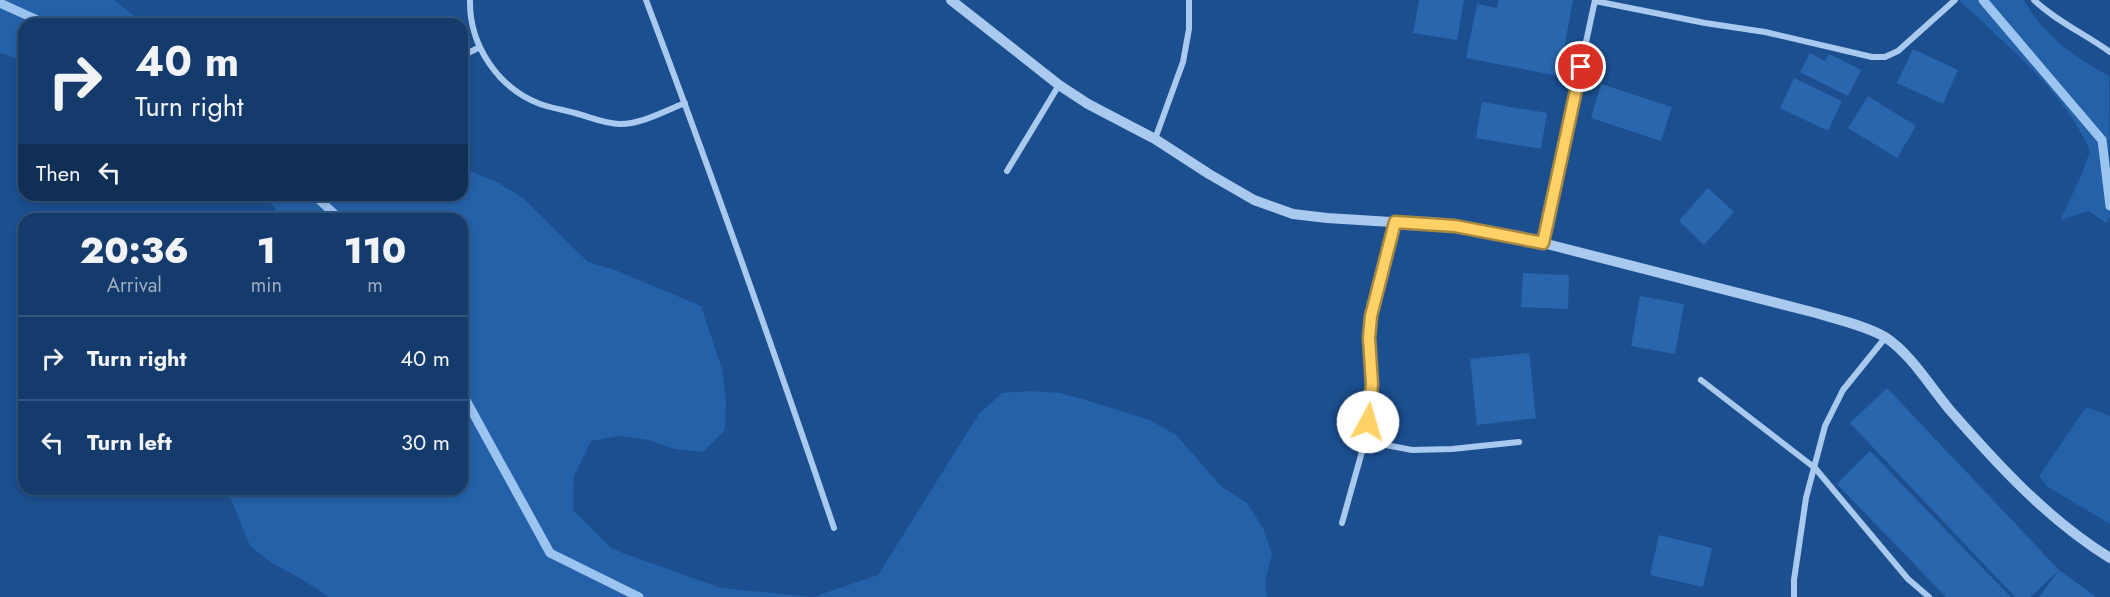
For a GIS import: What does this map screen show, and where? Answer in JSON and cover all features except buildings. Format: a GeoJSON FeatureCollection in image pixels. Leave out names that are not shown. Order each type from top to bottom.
{"type":"FeatureCollection","features":[{"type":"Feature","properties":{"kind":"street"},"geometry":{"type":"LineString","coordinates":[[470,0],[473,26],[484,56],[510,87],[541,105],[608,123],[621,124],[637,122],[685,103]]}},
{"type":"Feature","properties":{"kind":"street"},"geometry":{"type":"LineString","coordinates":[[645,0],[685,103],[782,374],[834,528]]}},
{"type":"Feature","properties":{"kind":"street"},"geometry":{"type":"LineString","coordinates":[[951,0],[1059,85],[1088,104],[1155,139],[1254,200],[1293,214],[1455,226],[1543,243],[1816,313],[1860,326],[1885,338],[1904,354],[1956,416],[2034,500],[2066,527],[2110,558]]}},
{"type":"Feature","properties":{"kind":"street"},"geometry":{"type":"LineString","coordinates":[[1155,139],[1183,62],[1189,0]]}},
{"type":"Feature","properties":{"kind":"street"},"geometry":{"type":"LineString","coordinates":[[1543,243],[1595,1],[1705,23],[1765,32],[1872,57],[1885,57],[1898,51],[1955,0]]}},
{"type":"Feature","properties":{"kind":"street"},"geometry":{"type":"LineString","coordinates":[[2034,0],[2046,11],[2110,52]]}},
{"type":"Feature","properties":{"kind":"street"},"geometry":{"type":"LineString","coordinates":[[468,53],[480,47]]}},
{"type":"Feature","properties":{"kind":"street"},"geometry":{"type":"LineString","coordinates":[[1007,171],[1059,85]]}},
{"type":"Feature","properties":{"kind":"street"},"geometry":{"type":"LineString","coordinates":[[1342,523],[1365,441],[1372,384],[1369,338],[1371,316],[1395,222]]}},
{"type":"Feature","properties":{"kind":"street"},"geometry":{"type":"LineString","coordinates":[[1794,597],[1794,580],[1806,498],[1825,426],[1842,390],[1885,338]]}},
{"type":"Feature","properties":{"kind":"street"},"geometry":{"type":"LineString","coordinates":[[1701,380],[1815,468],[1908,579],[1929,597]]}},
{"type":"Feature","properties":{"kind":"street"},"geometry":{"type":"LineString","coordinates":[[1365,441],[1412,450],[1452,449],[1519,442]]}},
{"type":"Feature","properties":{"kind":"shaded area"},"geometry":{"type":"Polygon","coordinates":[[[0,0],[114,0],[136,18],[18,18],[18,59],[0,53],[0,0]]]}},
{"type":"Feature","properties":{"kind":"shaded area"},"geometry":{"type":"Polygon","coordinates":[[[1959,0],[2023,0],[2042,25],[2061,44],[2109,76],[2110,217],[2106,223],[2089,211],[2060,220],[2090,151],[2079,129],[2050,89],[1959,0]]]}},
{"type":"Feature","properties":{"kind":"shaded area"},"geometry":{"type":"Polygon","coordinates":[[[468,170],[499,183],[523,198],[588,262],[615,270],[701,306],[722,369],[726,401],[725,430],[703,452],[675,449],[648,440],[620,436],[591,441],[574,476],[573,510],[612,549],[721,588],[812,597],[329,597],[273,564],[250,546],[231,499],[227,495],[468,495],[468,213],[276,213],[275,207],[267,201],[468,201],[468,170]]]}},
{"type":"Feature","properties":{"kind":"shaded area"},"geometry":{"type":"Polygon","coordinates":[[[1029,391],[1060,393],[1089,401],[1150,420],[1176,435],[1222,487],[1247,503],[1263,528],[1272,554],[1265,581],[1267,597],[813,597],[878,575],[979,414],[1002,393],[1029,391]]]}},
{"type":"Feature","properties":{"kind":"shaded area"},"geometry":{"type":"Polygon","coordinates":[[[2086,407],[2110,416],[2110,524],[2048,487],[2039,476],[2086,407]]]}},
{"type":"Feature","properties":{"kind":"waterway"},"geometry":{"type":"LineString","coordinates":[[1983,0],[2102,140],[2110,206]]}},
{"type":"Feature","properties":{"kind":"waterway"},"geometry":{"type":"LineString","coordinates":[[0,3],[33,18]]}},
{"type":"Feature","properties":{"kind":"waterway"},"geometry":{"type":"LineString","coordinates":[[320,201],[334,213]]}},
{"type":"Feature","properties":{"kind":"waterway"},"geometry":{"type":"LineString","coordinates":[[468,404],[550,553],[639,597]]}},
{"type":"Feature","properties":{"kind":"route"},"geometry":{"type":"LineString","coordinates":[[1368,422],[1372,384],[1369,338],[1371,316],[1395,222],[1455,226],[1543,243],[1581,67]]}}]}
